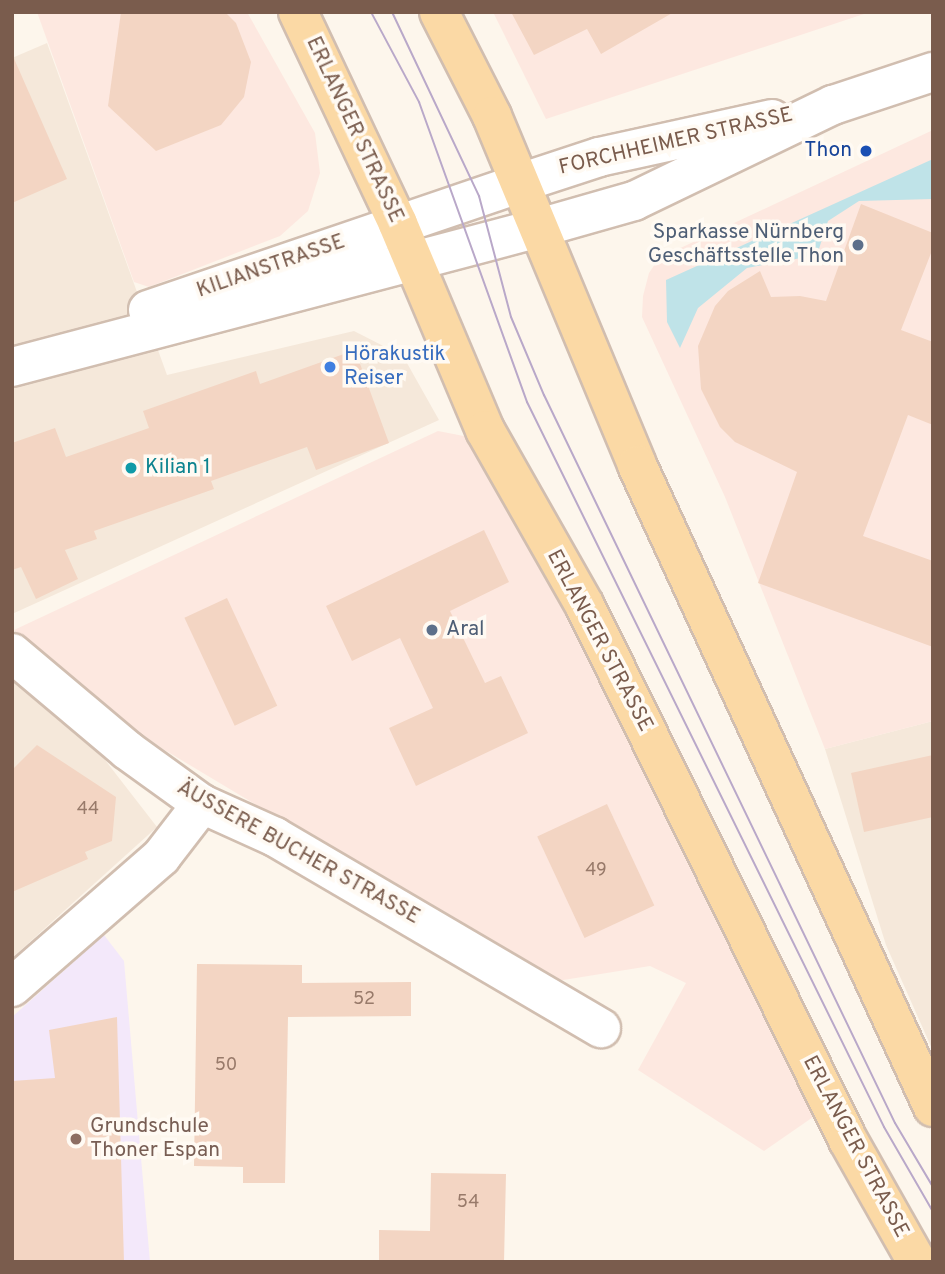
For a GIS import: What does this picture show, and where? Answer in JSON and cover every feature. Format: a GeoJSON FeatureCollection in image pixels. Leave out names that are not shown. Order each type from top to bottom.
{"type":"FeatureCollection","features":[{"type":"Feature","properties":{"kind":"main road","name":"ERLANGER STRASSE"},"geometry":{"type":"LineString","coordinates":[[298,12],[415,261],[485,430],[585,606],[848,1140],[916,1262]]}},
{"type":"Feature","properties":{"kind":"main road"},"geometry":{"type":"LineString","coordinates":[[439,12],[520,183],[637,465],[933,1107]]}},
{"type":"Feature","properties":{"kind":"street","name":"FORCHHEIMER STRASSE"},"geometry":{"type":"LineString","coordinates":[[520,183],[607,155],[833,105],[933,72]]}},
{"type":"Feature","properties":{"kind":"street","name":"FORCHHEIMER STRASSE"},"geometry":{"type":"LineString","coordinates":[[415,261],[634,201],[833,105]]}},
{"type":"Feature","properties":{"kind":"street","name":"KILIANSTRASSE"},"geometry":{"type":"LineString","coordinates":[[20,365],[131,316],[520,183]]}},
{"type":"Feature","properties":{"kind":"street","name":"KILIANSTRASSE"},"geometry":{"type":"LineString","coordinates":[[20,365],[415,261]]}},
{"type":"Feature","properties":{"kind":"street","name":"ÄUSSERE BUCHER STRASSE"},"geometry":{"type":"LineString","coordinates":[[12,653],[127,750],[202,804],[275,837],[601,1028]]}},
{"type":"Feature","properties":{"kind":"street"},"geometry":{"type":"LineString","coordinates":[[12,987],[161,857],[202,804]]}},
{"type":"Feature","properties":{"kind":"shaded area"},"geometry":{"type":"Polygon","coordinates":[[[37,12],[247,12],[315,133],[320,173],[308,211],[280,236],[149,287],[134,282],[37,12]]]}},
{"type":"Feature","properties":{"kind":"shaded area"},"geometry":{"type":"Polygon","coordinates":[[[493,12],[870,12],[546,119],[493,12]]]}},
{"type":"Feature","properties":{"kind":"shaded area"},"geometry":{"type":"Polygon","coordinates":[[[47,43],[167,375],[354,331],[403,356],[439,420],[12,614],[12,58],[47,43]]]}},
{"type":"Feature","properties":{"kind":"shaded area"},"geometry":{"type":"Polygon","coordinates":[[[933,130],[933,721],[825,749],[725,497],[642,317],[643,296],[649,273],[659,258],[933,130]]]}},
{"type":"Feature","properties":{"kind":"shaded area"},"geometry":{"type":"Polygon","coordinates":[[[438,431],[474,438],[585,635],[816,1115],[764,1151],[638,1070],[686,983],[650,966],[551,982],[163,749],[78,689],[14,630],[438,431]]]}},
{"type":"Feature","properties":{"kind":"shaded area"},"geometry":{"type":"Polygon","coordinates":[[[12,640],[157,827],[12,958],[12,640]]]}},
{"type":"Feature","properties":{"kind":"shaded area"},"geometry":{"type":"Polygon","coordinates":[[[933,721],[933,1051],[886,945],[825,749],[933,721]]]}},
{"type":"Feature","properties":{"kind":"shaded area","name":"Grundschule Thoner Espan"},"geometry":{"type":"Polygon","coordinates":[[[104,935],[124,961],[150,1262],[12,1262],[12,1017],[104,935]]]}},
{"type":"Feature","properties":{"kind":"water"},"geometry":{"type":"Polygon","coordinates":[[[933,159],[933,199],[859,201],[828,221],[817,255],[747,268],[698,308],[680,348],[667,322],[666,280],[933,159]]]}},
{"type":"Feature","properties":{"kind":"building"},"geometry":{"type":"Polygon","coordinates":[[[121,12],[225,12],[236,23],[251,62],[244,97],[221,125],[156,151],[108,106],[121,12]]]}},
{"type":"Feature","properties":{"kind":"building"},"geometry":{"type":"Polygon","coordinates":[[[511,12],[674,12],[601,54],[587,29],[534,55],[511,12]]]}},
{"type":"Feature","properties":{"kind":"building"},"geometry":{"type":"Polygon","coordinates":[[[12,54],[67,179],[12,203],[12,54]]]}},
{"type":"Feature","properties":{"kind":"building"},"geometry":{"type":"Polygon","coordinates":[[[861,204],[933,233],[933,248],[901,330],[933,342],[933,425],[908,415],[863,536],[933,561],[933,647],[758,583],[797,472],[735,442],[720,427],[701,389],[698,346],[715,306],[728,291],[760,271],[771,297],[800,296],[826,301],[861,204]]]}},
{"type":"Feature","properties":{"kind":"building","name":"Kilian 1"},"geometry":{"type":"Polygon","coordinates":[[[355,350],[389,443],[316,470],[307,447],[211,481],[214,489],[94,531],[97,539],[65,550],[78,579],[36,599],[21,567],[12,570],[12,443],[55,428],[66,457],[149,428],[143,411],[256,371],[260,384],[355,350]]]}},
{"type":"Feature","properties":{"kind":"building"},"geometry":{"type":"Polygon","coordinates":[[[484,530],[509,582],[450,611],[485,683],[501,676],[528,733],[416,786],[389,728],[433,708],[400,638],[352,661],[326,606],[484,530]]]}},
{"type":"Feature","properties":{"kind":"building"},"geometry":{"type":"Polygon","coordinates":[[[227,598],[277,706],[235,726],[184,618],[227,598]]]}},
{"type":"Feature","properties":{"kind":"building"},"geometry":{"type":"Polygon","coordinates":[[[37,745],[116,797],[112,841],[85,852],[88,859],[12,892],[12,770],[37,745]]]}},
{"type":"Feature","properties":{"kind":"building"},"geometry":{"type":"Polygon","coordinates":[[[933,755],[933,817],[864,832],[851,773],[933,755]]]}},
{"type":"Feature","properties":{"kind":"building"},"geometry":{"type":"Polygon","coordinates":[[[607,804],[654,906],[585,938],[537,837],[607,804]]]}},
{"type":"Feature","properties":{"kind":"building"},"geometry":{"type":"Polygon","coordinates":[[[197,964],[302,965],[302,983],[411,982],[411,1016],[288,1017],[285,1183],[243,1183],[243,1167],[194,1166],[197,964]]]}},
{"type":"Feature","properties":{"kind":"building","name":"Grundschule Thoner Espan"},"geometry":{"type":"Polygon","coordinates":[[[117,1017],[124,1262],[12,1262],[12,1081],[55,1078],[49,1030],[117,1017]]]}},
{"type":"Feature","properties":{"kind":"building"},"geometry":{"type":"Polygon","coordinates":[[[431,1173],[506,1174],[504,1262],[379,1262],[379,1230],[430,1231],[431,1173]]]}},
{"type":"Feature","properties":{"kind":"tram line"},"geometry":{"type":"LineString","coordinates":[[371,12],[419,102],[527,402],[884,1127],[933,1212]]}},
{"type":"Feature","properties":{"kind":"tram line"},"geometry":{"type":"LineString","coordinates":[[392,12],[479,196],[511,317],[544,395],[895,1123],[933,1187]]}},
{"type":"Feature","properties":{"kind":"place","name":"Thon"},"geometry":{"type":"Point","coordinates":[866,151]}},
{"type":"Feature","properties":{"kind":"place","name":"Sparkasse Nürnberg Geschäftsstelle Thon"},"geometry":{"type":"Point","coordinates":[858,245]}},
{"type":"Feature","properties":{"kind":"place","name":"Hörakustik Reiser"},"geometry":{"type":"Point","coordinates":[330,367]}},
{"type":"Feature","properties":{"kind":"place","name":"Kilian 1"},"geometry":{"type":"Point","coordinates":[131,468]}},
{"type":"Feature","properties":{"kind":"place","name":"Aral"},"geometry":{"type":"Point","coordinates":[432,630]}},
{"type":"Feature","properties":{"kind":"place","name":"Grundschule Thoner Espan"},"geometry":{"type":"Point","coordinates":[76,1139]}}]}
